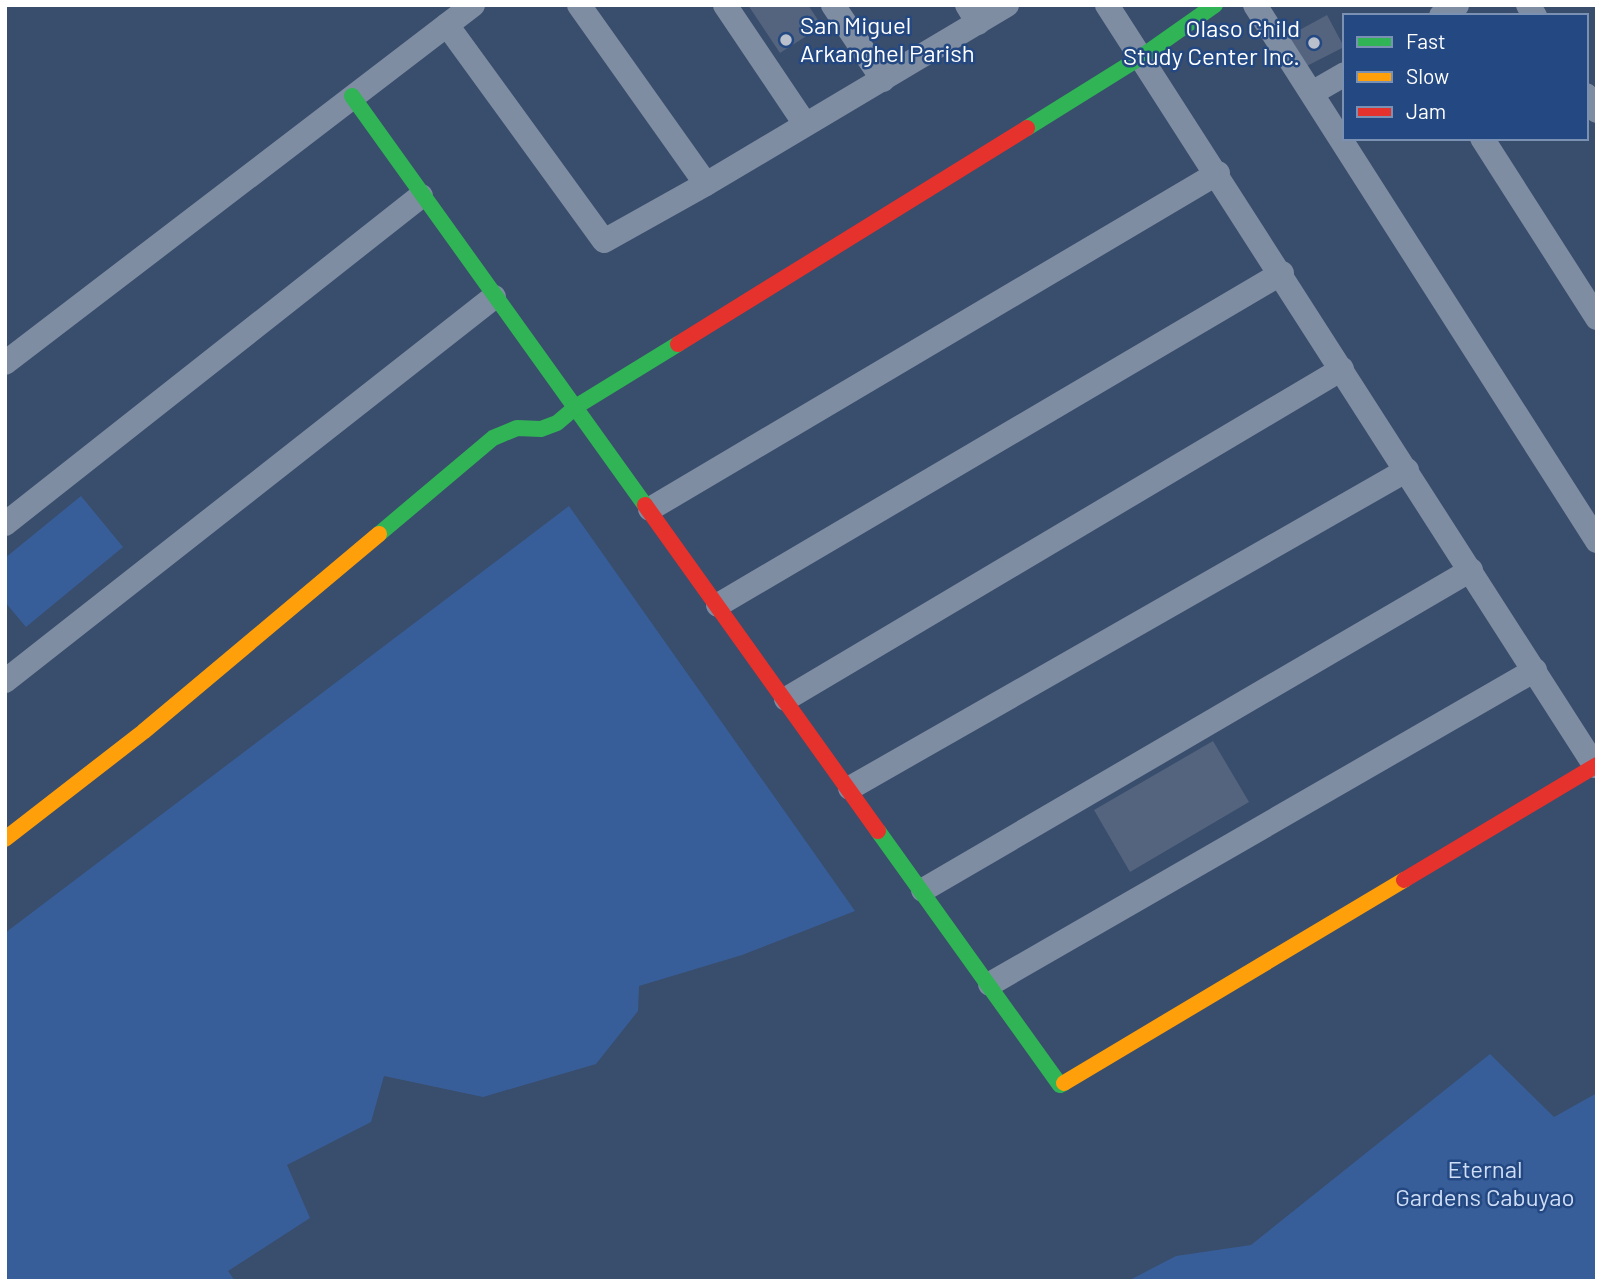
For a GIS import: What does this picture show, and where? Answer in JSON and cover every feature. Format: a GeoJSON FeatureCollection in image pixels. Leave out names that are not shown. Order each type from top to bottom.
{"type":"FeatureCollection","features":[{"type":"Feature","properties":{"kind":"street"},"geometry":{"type":"LineString","coordinates":[[5,363],[473,5]]}},
{"type":"Feature","properties":{"kind":"street"},"geometry":{"type":"LineString","coordinates":[[579,5],[706,184]]}},
{"type":"Feature","properties":{"kind":"street"},"geometry":{"type":"LineString","coordinates":[[725,5],[805,124]]}},
{"type":"Feature","properties":{"kind":"street"},"geometry":{"type":"LineString","coordinates":[[833,5],[883,80]]}},
{"type":"Feature","properties":{"kind":"street"},"geometry":{"type":"LineString","coordinates":[[447,25],[604,241],[883,80],[972,14],[1007,5]]}},
{"type":"Feature","properties":{"kind":"street"},"geometry":{"type":"LineString","coordinates":[[352,96],[495,298],[577,406],[1060,1085],[1596,765],[1218,173],[1107,5]]}},
{"type":"Feature","properties":{"kind":"street"},"geometry":{"type":"LineString","coordinates":[[5,839],[143,732],[494,438],[517,428],[541,429],[557,423],[577,406],[1142,57],[1215,5]]}},
{"type":"Feature","properties":{"kind":"street"},"geometry":{"type":"LineString","coordinates":[[1255,5],[1597,541]]}},
{"type":"Feature","properties":{"kind":"street"},"geometry":{"type":"LineString","coordinates":[[1312,93],[1343,75]]}},
{"type":"Feature","properties":{"kind":"street"},"geometry":{"type":"LineString","coordinates":[[1483,140],[1597,318]]}},
{"type":"Feature","properties":{"kind":"street"},"geometry":{"type":"LineString","coordinates":[[650,509],[1218,173]]}},
{"type":"Feature","properties":{"kind":"street"},"geometry":{"type":"LineString","coordinates":[[5,524],[421,196]]}},
{"type":"Feature","properties":{"kind":"street"},"geometry":{"type":"LineString","coordinates":[[719,605],[1282,273]]}},
{"type":"Feature","properties":{"kind":"street"},"geometry":{"type":"LineString","coordinates":[[5,681],[495,298]]}},
{"type":"Feature","properties":{"kind":"street"},"geometry":{"type":"LineString","coordinates":[[786,699],[1342,369]]}},
{"type":"Feature","properties":{"kind":"street"},"geometry":{"type":"LineString","coordinates":[[850,788],[1407,470]]}},
{"type":"Feature","properties":{"kind":"street"},"geometry":{"type":"LineString","coordinates":[[923,890],[1471,570]]}},
{"type":"Feature","properties":{"kind":"street"},"geometry":{"type":"LineString","coordinates":[[990,984],[1535,670]]}},
{"type":"Feature","properties":{"kind":"green space"},"geometry":{"type":"Polygon","coordinates":[[[81,496],[123,547],[26,627],[5,602],[5,558],[81,496]]]}},
{"type":"Feature","properties":{"kind":"green space"},"geometry":{"type":"Polygon","coordinates":[[[569,506],[855,911],[742,955],[639,986],[638,1011],[596,1064],[483,1097],[384,1076],[371,1122],[287,1165],[310,1218],[228,1271],[235,1281],[5,1281],[5,933],[569,506]]]}},
{"type":"Feature","properties":{"kind":"green space","name":"Eternal Gardens Cabuyao"},"geometry":{"type":"Polygon","coordinates":[[[1490,1054],[1554,1117],[1597,1093],[1597,1281],[1128,1281],[1176,1256],[1251,1245],[1490,1054]]]}},
{"type":"Feature","properties":{"kind":"building","name":"San Miguel Arkanghel Parish"},"geometry":{"type":"Polygon","coordinates":[[[748,5],[808,5],[822,26],[780,53],[748,5]]]}},
{"type":"Feature","properties":{"kind":"building","name":"Olaso Child Study Center Inc."},"geometry":{"type":"Polygon","coordinates":[[[1327,15],[1343,48],[1301,69],[1283,39],[1327,15]]]}},
{"type":"Feature","properties":{"kind":"building"},"geometry":{"type":"Polygon","coordinates":[[[1213,741],[1249,802],[1130,872],[1094,810],[1213,741]]]}},
{"type":"Feature","properties":{"kind":"traffic: fast"},"geometry":{"type":"LineString","coordinates":[[1027,128],[1141,57],[1215,5]]}},
{"type":"Feature","properties":{"kind":"traffic: fast"},"geometry":{"type":"LineString","coordinates":[[352,96],[645,505]]}},
{"type":"Feature","properties":{"kind":"traffic: fast"},"geometry":{"type":"LineString","coordinates":[[379,534],[493,438],[517,428],[541,429],[557,423],[577,406],[678,344]]}},
{"type":"Feature","properties":{"kind":"traffic: fast"},"geometry":{"type":"LineString","coordinates":[[878,831],[1060,1085],[1064,1083]]}},
{"type":"Feature","properties":{"kind":"traffic: slow"},"geometry":{"type":"LineString","coordinates":[[5,839],[143,732],[379,534]]}},
{"type":"Feature","properties":{"kind":"traffic: slow"},"geometry":{"type":"LineString","coordinates":[[1064,1083],[1404,880]]}},
{"type":"Feature","properties":{"kind":"traffic: jam"},"geometry":{"type":"LineString","coordinates":[[678,344],[1027,128]]}},
{"type":"Feature","properties":{"kind":"traffic: jam"},"geometry":{"type":"LineString","coordinates":[[645,505],[878,831]]}},
{"type":"Feature","properties":{"kind":"traffic: jam"},"geometry":{"type":"LineString","coordinates":[[1404,880],[1597,765]]}},
{"type":"Feature","properties":{"kind":"place","name":"San Miguel Arkanghel Parish"},"geometry":{"type":"Point","coordinates":[786,40]}},
{"type":"Feature","properties":{"kind":"place","name":"Olaso Child Study Center Inc."},"geometry":{"type":"Point","coordinates":[1314,43]}}]}
